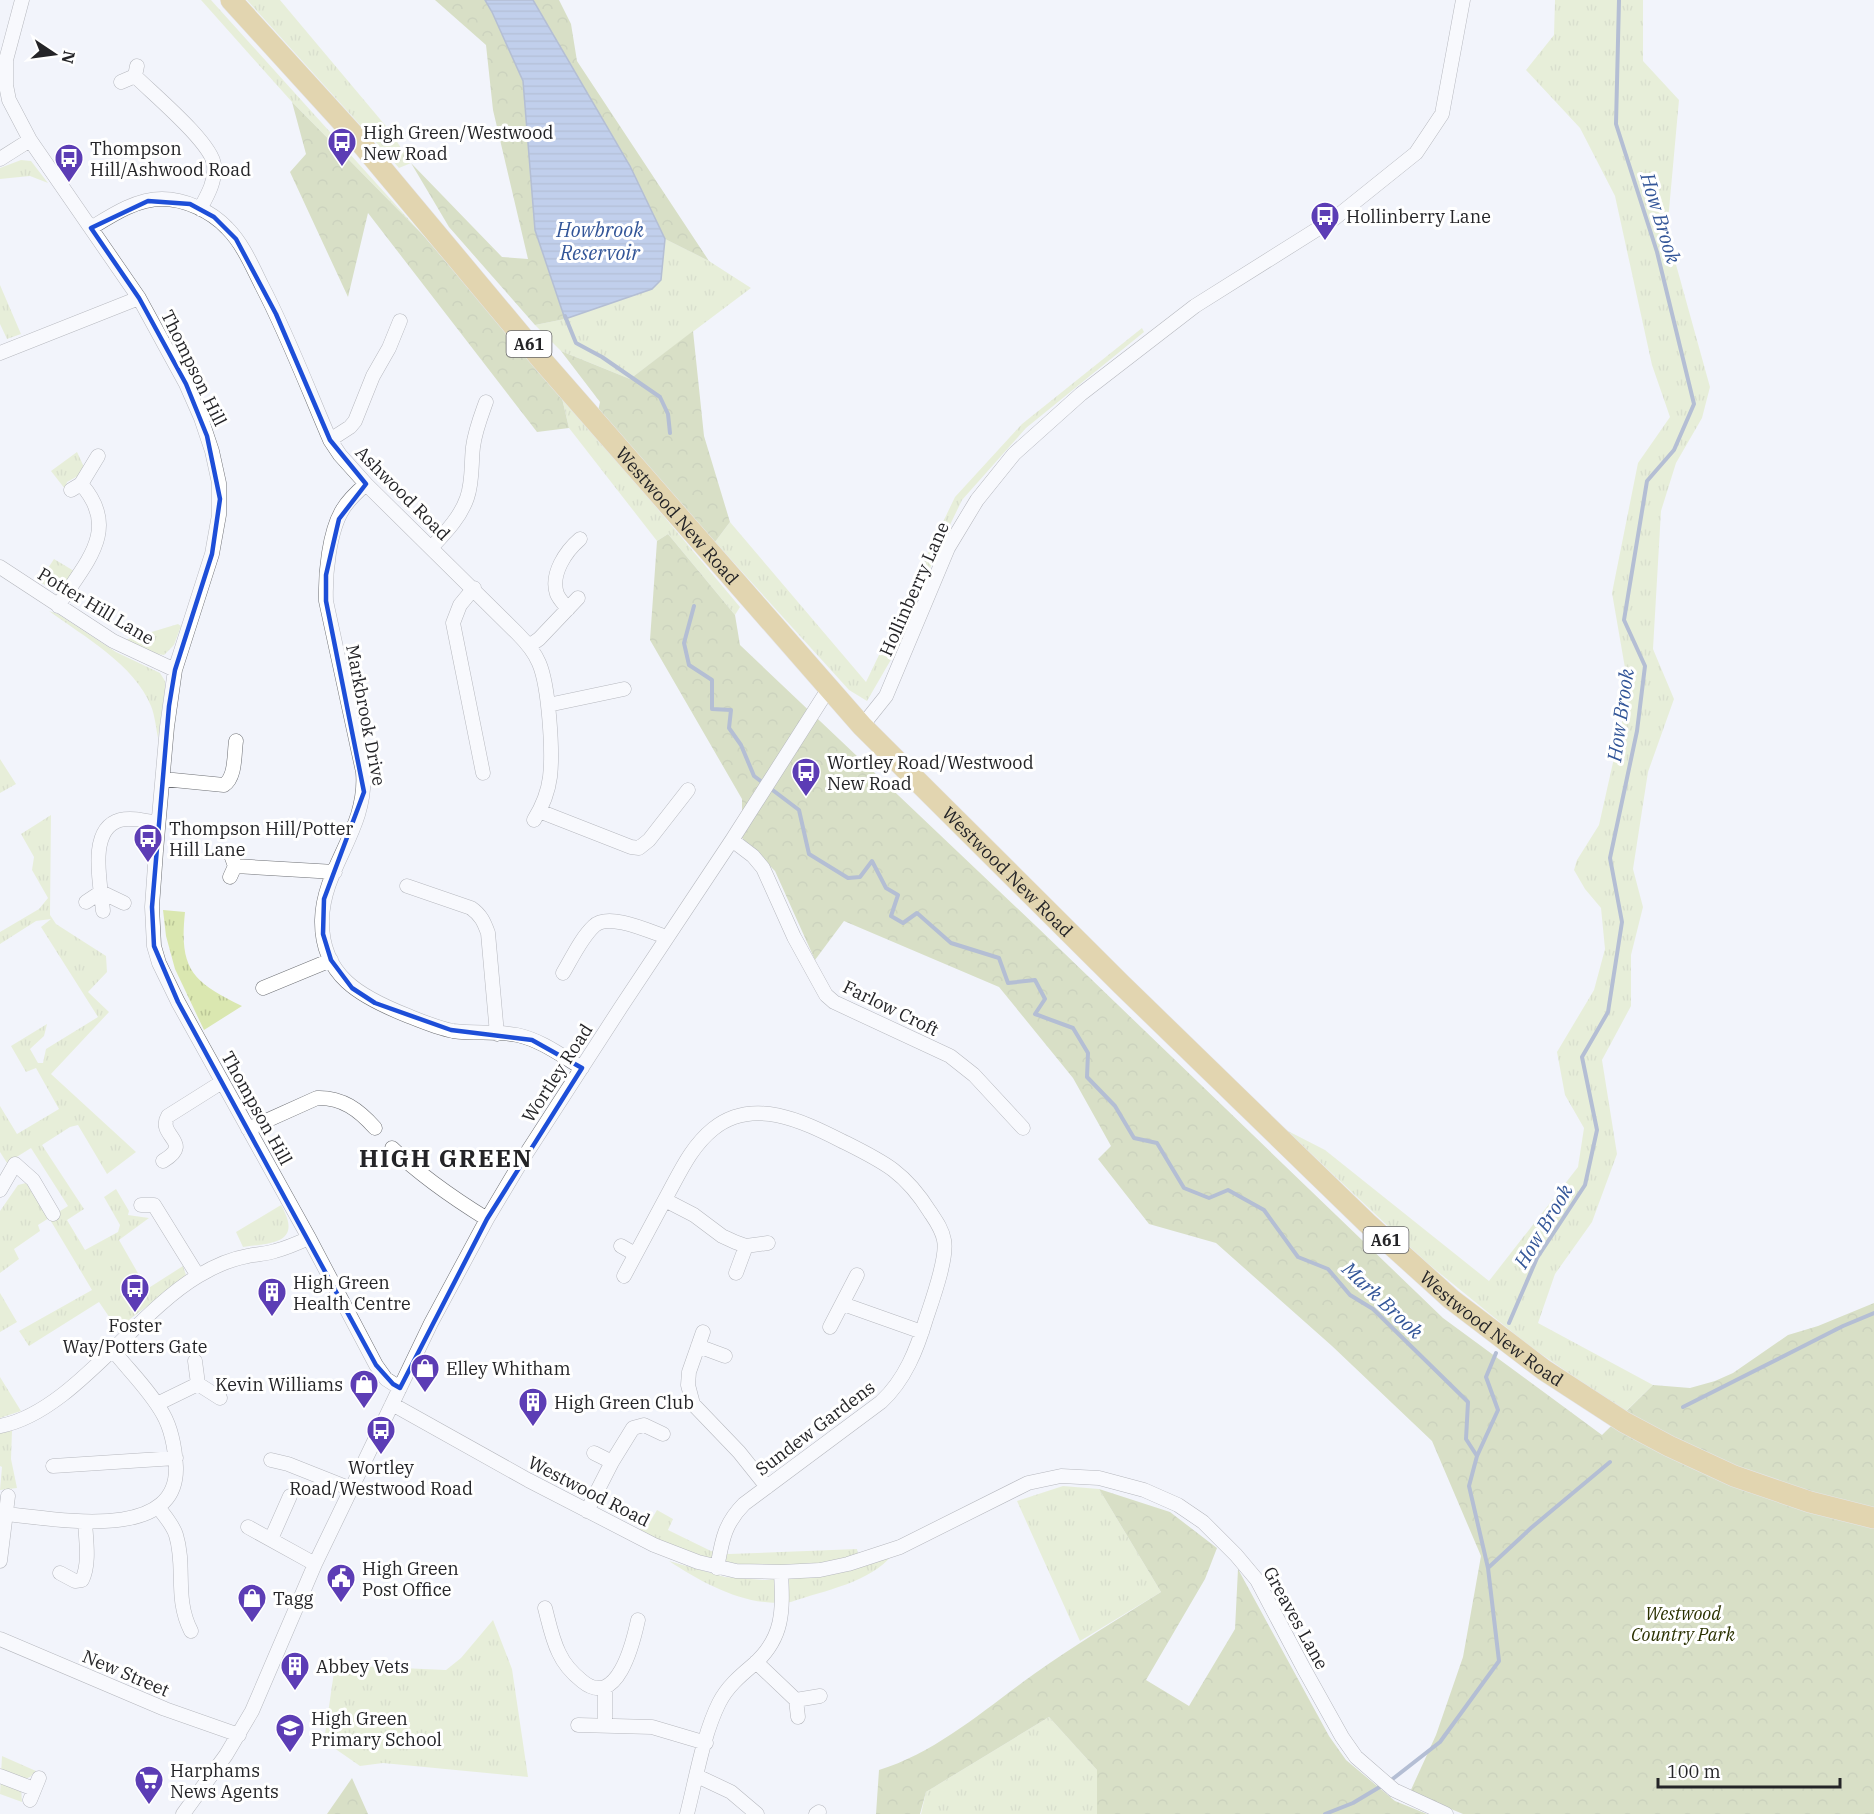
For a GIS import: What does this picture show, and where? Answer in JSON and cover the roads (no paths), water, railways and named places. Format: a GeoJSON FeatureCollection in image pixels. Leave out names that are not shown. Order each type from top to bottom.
{"type":"FeatureCollection","features":[{"type":"Feature","properties":{"kind":"highway","name":"Westwood New Road"},"geometry":{"type":"LineString","coordinates":[[231,0],[354,135],[541,359],[862,726],[979,844],[1367,1223],[1451,1299],[1586,1398],[1669,1446],[1734,1476],[1810,1502],[1874,1518]]}},
{"type":"Feature","properties":{"kind":"street","name":"Thompson Hill"},"geometry":{"type":"LineString","coordinates":[[22,0],[3,59],[9,100],[30,140],[139,298],[186,384],[201,418],[216,466],[220,498],[216,534],[212,554],[175,670],[166,727],[152,907],[154,946],[174,995],[309,1238],[376,1365],[387,1379],[400,1388]]}},
{"type":"Feature","properties":{"kind":"street","name":"Hollinberry Lane"},"geometry":{"type":"LineString","coordinates":[[862,726],[886,696],[948,548],[977,500],[1014,454],[1081,393],[1195,306],[1335,218],[1416,153],[1442,114],[1463,0]]}},
{"type":"Feature","properties":{"kind":"street"},"geometry":{"type":"LineString","coordinates":[[121,81],[136,71],[212,155],[214,178],[200,209]]}},
{"type":"Feature","properties":{"kind":"street"},"geometry":{"type":"LineString","coordinates":[[0,159],[30,140]]}},
{"type":"Feature","properties":{"kind":"street","name":"Ashwood Road"},"geometry":{"type":"LineString","coordinates":[[91,228],[117,212],[148,201],[162,199],[178,201],[200,209],[226,227],[246,254],[276,314],[330,440],[340,455],[366,484],[474,588],[536,656],[544,676],[551,762],[547,793],[536,816],[639,848],[649,840],[666,807],[688,790]]}},
{"type":"Feature","properties":{"kind":"street"},"geometry":{"type":"LineString","coordinates":[[0,353],[139,298]]}},
{"type":"Feature","properties":{"kind":"street"},"geometry":{"type":"LineString","coordinates":[[330,440],[350,427],[359,414],[373,376],[389,348],[400,321]]}},
{"type":"Feature","properties":{"kind":"street"},"geometry":{"type":"LineString","coordinates":[[431,548],[453,524],[466,500],[473,466],[475,432],[484,408],[495,420]]}},
{"type":"Feature","properties":{"kind":"street"},"geometry":{"type":"LineString","coordinates":[[58,606],[96,543],[99,531],[99,511],[95,502],[76,487],[98,456]]}},
{"type":"Feature","properties":{"kind":"street","name":"Markbrook Drive"},"geometry":{"type":"LineString","coordinates":[[366,484],[343,509],[326,574],[326,601],[363,772],[364,792],[360,810],[324,899],[323,934],[331,960],[352,988],[375,1003],[451,1030],[516,1035],[532,1040],[582,1068]]}},
{"type":"Feature","properties":{"kind":"street"},"geometry":{"type":"LineString","coordinates":[[568,609],[556,591],[558,569],[565,554],[580,539]]}},
{"type":"Feature","properties":{"kind":"street","name":"Potter Hill Lane"},"geometry":{"type":"LineString","coordinates":[[0,567],[113,641],[175,670]]}},
{"type":"Feature","properties":{"kind":"street"},"geometry":{"type":"LineString","coordinates":[[474,588],[460,605],[453,623],[485,748],[483,773]]}},
{"type":"Feature","properties":{"kind":"street"},"geometry":{"type":"LineString","coordinates":[[529,646],[539,639],[578,598]]}},
{"type":"Feature","properties":{"kind":"street","name":"Wortley Road"},"geometry":{"type":"LineString","coordinates":[[183,1814],[239,1735],[351,1489],[431,1323],[487,1219],[524,1156],[753,808],[829,688]]}},
{"type":"Feature","properties":{"kind":"street"},"geometry":{"type":"LineString","coordinates":[[548,705],[606,700],[624,689]]}},
{"type":"Feature","properties":{"kind":"street"},"geometry":{"type":"LineString","coordinates":[[163,779],[228,783],[231,777],[236,741]]}},
{"type":"Feature","properties":{"kind":"street"},"geometry":{"type":"LineString","coordinates":[[103,911],[99,847],[102,835],[109,826],[119,820],[130,819],[158,823]]}},
{"type":"Feature","properties":{"kind":"street","name":"Farlow Croft"},"geometry":{"type":"LineString","coordinates":[[732,840],[764,868],[794,937],[826,995],[834,1002],[950,1056],[974,1075],[1023,1128]]}},
{"type":"Feature","properties":{"kind":"street"},"geometry":{"type":"LineString","coordinates":[[232,866],[334,872]]}},
{"type":"Feature","properties":{"kind":"street"},"geometry":{"type":"LineString","coordinates":[[406,886],[471,908],[479,913],[488,933],[497,1034]]}},
{"type":"Feature","properties":{"kind":"street"},"geometry":{"type":"LineString","coordinates":[[86,902],[101,892]]}},
{"type":"Feature","properties":{"kind":"street"},"geometry":{"type":"LineString","coordinates":[[101,892],[124,903]]}},
{"type":"Feature","properties":{"kind":"street"},"geometry":{"type":"LineString","coordinates":[[563,973],[588,933],[594,925],[601,921],[621,922],[666,937]]}},
{"type":"Feature","properties":{"kind":"street"},"geometry":{"type":"LineString","coordinates":[[263,988],[331,960]]}},
{"type":"Feature","properties":{"kind":"street"},"geometry":{"type":"LineString","coordinates":[[164,1161],[177,1150],[165,1120],[222,1082]]}},
{"type":"Feature","properties":{"kind":"street"},"geometry":{"type":"LineString","coordinates":[[248,1129],[317,1098],[328,1098],[352,1107],[375,1128]]}},
{"type":"Feature","properties":{"kind":"street","name":"Sundew Gardens"},"geometry":{"type":"LineString","coordinates":[[624,1276],[686,1161],[704,1137],[724,1122],[742,1116],[774,1114],[787,1116],[889,1165],[906,1180],[926,1205],[942,1231],[944,1254],[922,1332],[907,1369],[890,1393],[739,1509],[728,1524],[717,1568]]}},
{"type":"Feature","properties":{"kind":"street"},"geometry":{"type":"LineString","coordinates":[[392,1148],[443,1191],[487,1219]]}},
{"type":"Feature","properties":{"kind":"street"},"geometry":{"type":"LineString","coordinates":[[0,1190],[15,1164],[33,1180],[53,1214]]}},
{"type":"Feature","properties":{"kind":"street"},"geometry":{"type":"LineString","coordinates":[[665,1200],[694,1215],[722,1236],[746,1246],[768,1243]]}},
{"type":"Feature","properties":{"kind":"street"},"geometry":{"type":"LineString","coordinates":[[141,1205],[154,1205],[198,1276]]}},
{"type":"Feature","properties":{"kind":"street"},"geometry":{"type":"LineString","coordinates":[[0,1426],[22,1420],[65,1392],[177,1289],[198,1276],[234,1259],[275,1251],[309,1238]]}},
{"type":"Feature","properties":{"kind":"street"},"geometry":{"type":"LineString","coordinates":[[621,1246],[635,1254]]}},
{"type":"Feature","properties":{"kind":"street"},"geometry":{"type":"LineString","coordinates":[[736,1273],[746,1246]]}},
{"type":"Feature","properties":{"kind":"street"},"geometry":{"type":"LineString","coordinates":[[830,1327],[857,1275]]}},
{"type":"Feature","properties":{"kind":"street"},"geometry":{"type":"LineString","coordinates":[[843,1304],[922,1332]]}},
{"type":"Feature","properties":{"kind":"street"},"geometry":{"type":"LineString","coordinates":[[703,1332],[689,1372],[688,1385],[693,1404],[739,1452],[767,1487]]}},
{"type":"Feature","properties":{"kind":"street"},"geometry":{"type":"LineString","coordinates":[[698,1346],[724,1356]]}},
{"type":"Feature","properties":{"kind":"street"},"geometry":{"type":"LineString","coordinates":[[5,1514],[85,1522],[136,1516],[146,1514],[158,1507],[172,1491],[176,1473],[176,1458],[172,1434],[158,1404],[133,1371],[112,1349]]}},
{"type":"Feature","properties":{"kind":"street"},"geometry":{"type":"LineString","coordinates":[[195,1361],[198,1384]]}},
{"type":"Feature","properties":{"kind":"street"},"geometry":{"type":"LineString","coordinates":[[158,1404],[198,1384]]}},
{"type":"Feature","properties":{"kind":"street"},"geometry":{"type":"LineString","coordinates":[[198,1384],[220,1398]]}},
{"type":"Feature","properties":{"kind":"street","name":"Westwood Road"},"geometry":{"type":"LineString","coordinates":[[392,1404],[477,1453],[675,1555],[717,1568],[752,1573],[781,1572]]}},
{"type":"Feature","properties":{"kind":"street"},"geometry":{"type":"LineString","coordinates":[[587,1511],[627,1434],[633,1428],[644,1425],[663,1434]]}},
{"type":"Feature","properties":{"kind":"street"},"geometry":{"type":"LineString","coordinates":[[594,1453],[612,1462]]}},
{"type":"Feature","properties":{"kind":"street"},"geometry":{"type":"LineString","coordinates":[[53,1466],[176,1458]]}},
{"type":"Feature","properties":{"kind":"street"},"geometry":{"type":"LineString","coordinates":[[271,1460],[290,1458],[351,1489]]}},
{"type":"Feature","properties":{"kind":"street","name":"Greaves Lane"},"geometry":{"type":"LineString","coordinates":[[781,1572],[820,1570],[849,1564],[900,1547],[1028,1483],[1061,1476],[1099,1478],[1144,1490],[1178,1506],[1203,1522],[1257,1580],[1304,1670],[1356,1757],[1394,1790],[1446,1814]]}},
{"type":"Feature","properties":{"kind":"street"},"geometry":{"type":"LineString","coordinates":[[0,1561],[8,1496]]}},
{"type":"Feature","properties":{"kind":"street"},"geometry":{"type":"LineString","coordinates":[[271,1539],[290,1496]]}},
{"type":"Feature","properties":{"kind":"street"},"geometry":{"type":"LineString","coordinates":[[158,1507],[176,1532],[182,1602],[185,1619],[191,1631]]}},
{"type":"Feature","properties":{"kind":"street"},"geometry":{"type":"LineString","coordinates":[[60,1573],[75,1581],[82,1580],[85,1574],[85,1522]]}},
{"type":"Feature","properties":{"kind":"street"},"geometry":{"type":"LineString","coordinates":[[248,1527],[315,1564]]}},
{"type":"Feature","properties":{"kind":"street"},"geometry":{"type":"LineString","coordinates":[[687,1814],[713,1718],[723,1696],[735,1680],[771,1646],[779,1627],[782,1603],[781,1572]]}},
{"type":"Feature","properties":{"kind":"street"},"geometry":{"type":"LineString","coordinates":[[545,1608],[556,1623],[554,1643],[566,1666],[586,1684],[596,1688],[605,1688],[611,1684],[624,1664],[638,1620]]}},
{"type":"Feature","properties":{"kind":"street","name":"New Street"},"geometry":{"type":"LineString","coordinates":[[0,1639],[165,1709],[239,1735]]}},
{"type":"Feature","properties":{"kind":"street"},"geometry":{"type":"LineString","coordinates":[[756,1662],[796,1700],[798,1717]]}},
{"type":"Feature","properties":{"kind":"street"},"geometry":{"type":"LineString","coordinates":[[605,1688],[606,1725]]}},
{"type":"Feature","properties":{"kind":"street"},"geometry":{"type":"LineString","coordinates":[[796,1700],[820,1696]]}},
{"type":"Feature","properties":{"kind":"street"},"geometry":{"type":"LineString","coordinates":[[578,1725],[652,1727],[706,1743]]}},
{"type":"Feature","properties":{"kind":"street"},"geometry":{"type":"LineString","coordinates":[[0,1776],[34,1789]]}},
{"type":"Feature","properties":{"kind":"street"},"geometry":{"type":"LineString","coordinates":[[697,1776],[731,1792],[757,1814]]}},
{"type":"Feature","properties":{"kind":"water","name":"Howbrook Reservoir"},"geometry":{"type":"Polygon","coordinates":[[[485,0],[533,0],[630,166],[665,239],[661,280],[652,289],[565,319],[535,230],[523,81],[485,0]]]}},
{"type":"Feature","properties":{"kind":"waterway","name":"How Brook"},"geometry":{"type":"LineString","coordinates":[[1509,1323],[1537,1258],[1585,1185],[1597,1130],[1582,1057],[1608,1012],[1622,922],[1610,858],[1637,731],[1645,666],[1624,620],[1647,481],[1674,450],[1694,404],[1657,252],[1616,124],[1619,0]]}},
{"type":"Feature","properties":{"kind":"waterway","name":"Mark Brook"},"geometry":{"type":"LineString","coordinates":[[565,316],[576,343],[602,357],[660,397],[668,414],[670,433]]}},
{"type":"Feature","properties":{"kind":"waterway","name":"Mark Brook"},"geometry":{"type":"LineString","coordinates":[[694,606],[684,643],[689,665],[712,680],[712,709],[731,710],[729,728],[741,745],[754,776],[799,810],[809,854],[848,878],[860,877],[872,861],[886,888],[898,895],[891,916],[903,923],[917,913],[951,943],[999,958],[1008,983],[1035,980],[1045,999],[1035,1014],[1073,1028],[1088,1053],[1087,1077],[1115,1106],[1134,1138],[1157,1143],[1184,1188],[1209,1198],[1228,1190],[1264,1210],[1298,1257],[1328,1269],[1350,1295],[1373,1309],[1468,1402],[1466,1439],[1477,1456]]}},
{"type":"Feature","properties":{"kind":"waterway"},"geometry":{"type":"LineString","coordinates":[[1683,1407],[1843,1326],[1874,1313]]}},
{"type":"Feature","properties":{"kind":"waterway"},"geometry":{"type":"LineString","coordinates":[[1390,1781],[1440,1742],[1499,1661],[1488,1568],[1469,1486],[1477,1456],[1498,1410],[1486,1377],[1496,1353]]}},
{"type":"Feature","properties":{"kind":"waterway"},"geometry":{"type":"LineString","coordinates":[[1488,1568],[1531,1528],[1610,1462]]}},
{"type":"Feature","properties":{"kind":"waterway"},"geometry":{"type":"LineString","coordinates":[[1325,1814],[1353,1803],[1383,1785]]}},
{"type":"Feature","properties":{"kind":"place","name":"High Green/Westwood New Road"},"geometry":{"type":"Point","coordinates":[342,168]}},
{"type":"Feature","properties":{"kind":"place","name":"Thompson Hill/Ashwood Road"},"geometry":{"type":"Point","coordinates":[69,184]}},
{"type":"Feature","properties":{"kind":"place","name":"Hollinberry Lane"},"geometry":{"type":"Point","coordinates":[1325,242]}},
{"type":"Feature","properties":{"kind":"place","name":"Wortley Road/Westwood New Road"},"geometry":{"type":"Point","coordinates":[806,798]}},
{"type":"Feature","properties":{"kind":"place","name":"Thompson Hill/Potter Hill Lane"},"geometry":{"type":"Point","coordinates":[148,864]}},
{"type":"Feature","properties":{"kind":"place","name":"Foster Way/Potters Gate"},"geometry":{"type":"Point","coordinates":[135,1314]}},
{"type":"Feature","properties":{"kind":"place","name":"High Green Health Centre"},"geometry":{"type":"Point","coordinates":[272,1318]}},
{"type":"Feature","properties":{"kind":"place","name":"Elley Whitham"},"geometry":{"type":"Point","coordinates":[425,1394]}},
{"type":"Feature","properties":{"kind":"place","name":"Kevin Williams"},"geometry":{"type":"Point","coordinates":[364,1410]}},
{"type":"Feature","properties":{"kind":"place","name":"High Green Club"},"geometry":{"type":"Point","coordinates":[533,1428]}},
{"type":"Feature","properties":{"kind":"place","name":"Wortley Road/Westwood Road"},"geometry":{"type":"Point","coordinates":[381,1456]}},
{"type":"Feature","properties":{"kind":"place","name":"High Green Post Office"},"geometry":{"type":"Point","coordinates":[341,1604]}},
{"type":"Feature","properties":{"kind":"place","name":"Tagg"},"geometry":{"type":"Point","coordinates":[252,1624]}},
{"type":"Feature","properties":{"kind":"place","name":"Abbey Vets"},"geometry":{"type":"Point","coordinates":[295,1692]}},
{"type":"Feature","properties":{"kind":"place","name":"High Green Primary School"},"geometry":{"type":"Point","coordinates":[290,1754]}},
{"type":"Feature","properties":{"kind":"place","name":"Harphams News Agents"},"geometry":{"type":"Point","coordinates":[149,1806]}},
{"type":"Feature","properties":{"kind":"district","name":"HIGH GREEN"},"geometry":{"type":"Point","coordinates":[446,1158]}},
{"type":"Feature","properties":{"kind":"park label","name":"Westwood Country Park"},"geometry":{"type":"Point","coordinates":[1683,1623]}}]}
